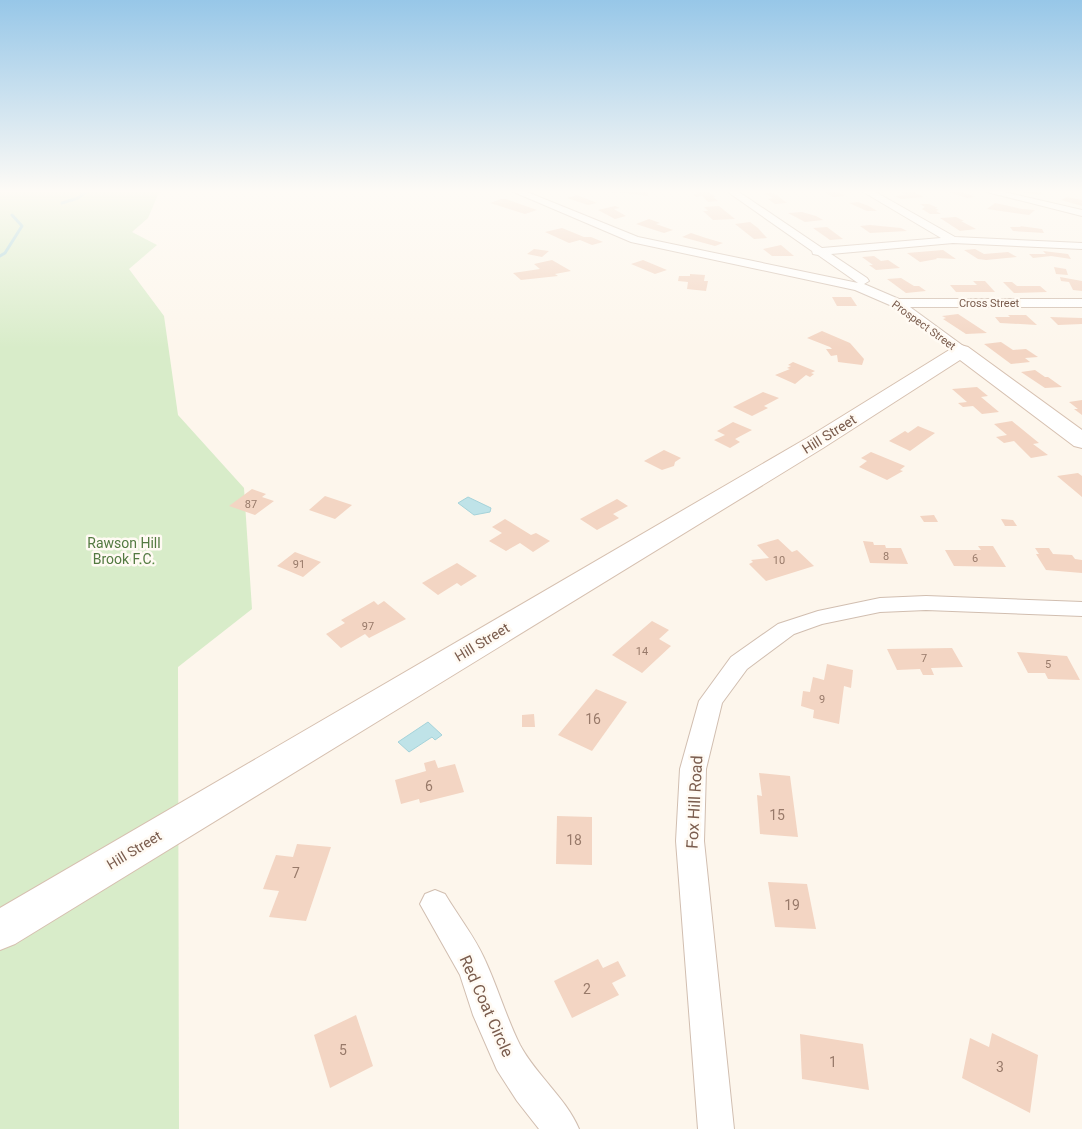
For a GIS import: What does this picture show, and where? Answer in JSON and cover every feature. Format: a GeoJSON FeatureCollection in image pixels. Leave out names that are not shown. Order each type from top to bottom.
{"type":"FeatureCollection","features":[{"type":"Feature","properties":{"kind":"street","name":"Prospect Street"},"geometry":{"type":"LineString","coordinates":[[648,243],[831,280],[853,280],[896,303],[1082,441]]}},
{"type":"Feature","properties":{"kind":"street"},"geometry":{"type":"LineString","coordinates":[[805,243],[853,280]]}},
{"type":"Feature","properties":{"kind":"street"},"geometry":{"type":"LineString","coordinates":[[822,255],[930,243]]}},
{"type":"Feature","properties":{"kind":"street"},"geometry":{"type":"LineString","coordinates":[[1011,243],[1082,246]]}},
{"type":"Feature","properties":{"kind":"street"},"geometry":{"type":"LineString","coordinates":[[822,255],[836,272],[831,280]]}},
{"type":"Feature","properties":{"kind":"street","name":"Cross Street"},"geometry":{"type":"LineString","coordinates":[[896,303],[1082,303]]}},
{"type":"Feature","properties":{"kind":"street","name":"Hill Street"},"geometry":{"type":"LineString","coordinates":[[0,930],[815,443],[961,351]]}},
{"type":"Feature","properties":{"kind":"street","name":"Fox Hill Road"},"geometry":{"type":"LineString","coordinates":[[716,1129],[690,841],[693,769],[711,701],[739,663],[786,629],[818,618],[880,605],[926,603],[1082,610]]}},
{"type":"Feature","properties":{"kind":"street","name":"Red Coat Circle"},"geometry":{"type":"LineString","coordinates":[[435,904],[473,968],[489,1015],[508,1058],[561,1129]]}},
{"type":"Feature","properties":{"kind":"green space","name":"Rawson Hill Brook F.C."},"geometry":{"type":"Polygon","coordinates":[[[0,243],[153,243],[157,245],[129,269],[164,316],[178,415],[244,488],[252,609],[178,667],[179,1129],[0,1129],[0,243]]]}},
{"type":"Feature","properties":{"kind":"water"},"geometry":{"type":"Polygon","coordinates":[[[468,497],[491,508],[490,512],[474,515],[458,503],[468,497]]]}},
{"type":"Feature","properties":{"kind":"water"},"geometry":{"type":"Polygon","coordinates":[[[428,722],[442,735],[435,740],[432,737],[409,752],[398,742],[428,722]]]}},
{"type":"Feature","properties":{"kind":"building"},"geometry":{"type":"Polygon","coordinates":[[[586,243],[600,243],[592,245],[586,243]]]}},
{"type":"Feature","properties":{"kind":"building"},"geometry":{"type":"Polygon","coordinates":[[[703,243],[723,243],[715,246],[703,243]]]}},
{"type":"Feature","properties":{"kind":"building"},"geometry":{"type":"Polygon","coordinates":[[[781,245],[794,256],[772,256],[763,249],[781,245]]]}},
{"type":"Feature","properties":{"kind":"building"},"geometry":{"type":"Polygon","coordinates":[[[534,249],[549,251],[542,257],[527,254],[534,249]]]}},
{"type":"Feature","properties":{"kind":"building"},"geometry":{"type":"Polygon","coordinates":[[[975,249],[984,254],[1008,252],[1017,257],[978,259],[964,250],[975,249]]]}},
{"type":"Feature","properties":{"kind":"building"},"geometry":{"type":"Polygon","coordinates":[[[943,250],[956,259],[936,258],[920,262],[907,253],[943,250]]]}},
{"type":"Feature","properties":{"kind":"building"},"geometry":{"type":"Polygon","coordinates":[[[1043,251],[1068,254],[1071,259],[1051,256],[1033,258],[1029,254],[1046,254],[1043,251]]]}},
{"type":"Feature","properties":{"kind":"building"},"geometry":{"type":"Polygon","coordinates":[[[874,256],[881,261],[888,260],[900,268],[876,270],[869,265],[873,265],[862,257],[874,256]]]}},
{"type":"Feature","properties":{"kind":"building"},"geometry":{"type":"Polygon","coordinates":[[[552,260],[571,271],[555,274],[558,276],[521,280],[513,273],[540,269],[534,264],[552,260]]]}},
{"type":"Feature","properties":{"kind":"building"},"geometry":{"type":"Polygon","coordinates":[[[643,260],[667,270],[655,274],[631,264],[643,260]]]}},
{"type":"Feature","properties":{"kind":"building"},"geometry":{"type":"Polygon","coordinates":[[[1054,267],[1066,269],[1068,275],[1056,274],[1054,267]]]}},
{"type":"Feature","properties":{"kind":"building"},"geometry":{"type":"Polygon","coordinates":[[[690,274],[705,275],[704,281],[708,281],[706,291],[687,289],[688,282],[678,281],[679,276],[690,276],[690,274]]]}},
{"type":"Feature","properties":{"kind":"building"},"geometry":{"type":"Polygon","coordinates":[[[1060,277],[1082,281],[1082,291],[1073,290],[1069,282],[1061,281],[1060,277]]]}},
{"type":"Feature","properties":{"kind":"building"},"geometry":{"type":"Polygon","coordinates":[[[901,278],[926,291],[906,293],[887,279],[901,278]]]}},
{"type":"Feature","properties":{"kind":"building"},"geometry":{"type":"Polygon","coordinates":[[[973,281],[985,281],[995,292],[956,292],[950,285],[977,285],[973,281]]]}},
{"type":"Feature","properties":{"kind":"building"},"geometry":{"type":"Polygon","coordinates":[[[1003,282],[1012,282],[1017,286],[1040,286],[1047,292],[1014,293],[1003,282]]]}},
{"type":"Feature","properties":{"kind":"building"},"geometry":{"type":"Polygon","coordinates":[[[832,297],[851,297],[857,306],[837,306],[832,297]]]}},
{"type":"Feature","properties":{"kind":"building"},"geometry":{"type":"Polygon","coordinates":[[[958,314],[987,333],[966,334],[943,319],[946,318],[942,316],[958,314]]]}},
{"type":"Feature","properties":{"kind":"building"},"geometry":{"type":"Polygon","coordinates":[[[1008,315],[1026,315],[1037,325],[1000,323],[995,317],[1010,317],[1008,315]]]}},
{"type":"Feature","properties":{"kind":"building"},"geometry":{"type":"Polygon","coordinates":[[[1050,317],[1082,318],[1082,324],[1058,325],[1050,317]]]}},
{"type":"Feature","properties":{"kind":"building"},"geometry":{"type":"Polygon","coordinates":[[[822,331],[850,343],[864,359],[862,365],[838,362],[837,355],[831,356],[826,349],[832,349],[830,347],[807,338],[822,331]]]}},
{"type":"Feature","properties":{"kind":"building"},"geometry":{"type":"Polygon","coordinates":[[[1001,342],[1013,350],[1026,349],[1038,357],[1025,358],[1030,362],[1011,364],[984,344],[1001,342]]]}},
{"type":"Feature","properties":{"kind":"building"},"geometry":{"type":"Polygon","coordinates":[[[793,362],[815,371],[811,373],[814,374],[810,377],[806,375],[795,384],[775,375],[790,369],[787,368],[791,366],[788,365],[793,362]]]}},
{"type":"Feature","properties":{"kind":"building"},"geometry":{"type":"Polygon","coordinates":[[[1035,370],[1062,387],[1045,388],[1021,372],[1035,370]]]}},
{"type":"Feature","properties":{"kind":"building"},"geometry":{"type":"Polygon","coordinates":[[[977,387],[988,396],[981,397],[999,412],[982,414],[973,406],[963,407],[958,403],[967,402],[952,389],[977,387]]]}},
{"type":"Feature","properties":{"kind":"building"},"geometry":{"type":"Polygon","coordinates":[[[763,392],[779,398],[764,406],[768,408],[752,416],[733,407],[763,392]]]}},
{"type":"Feature","properties":{"kind":"building"},"geometry":{"type":"Polygon","coordinates":[[[1082,400],[1082,415],[1069,402],[1082,400]]]}},
{"type":"Feature","properties":{"kind":"building"},"geometry":{"type":"Polygon","coordinates":[[[1012,421],[1039,443],[1033,444],[1048,455],[1031,458],[1014,441],[1004,443],[996,437],[1007,435],[994,424],[1012,421]]]}},
{"type":"Feature","properties":{"kind":"building"},"geometry":{"type":"Polygon","coordinates":[[[733,422],[752,430],[735,439],[740,442],[730,448],[714,440],[725,435],[717,431],[733,422]]]}},
{"type":"Feature","properties":{"kind":"building"},"geometry":{"type":"Polygon","coordinates":[[[918,426],[935,433],[910,451],[889,441],[905,431],[908,433],[918,426]]]}},
{"type":"Feature","properties":{"kind":"building"},"geometry":{"type":"Polygon","coordinates":[[[664,450],[681,458],[675,462],[674,466],[662,470],[644,461],[664,450]]]}},
{"type":"Feature","properties":{"kind":"building"},"geometry":{"type":"Polygon","coordinates":[[[871,452],[905,466],[900,470],[903,471],[887,480],[859,467],[867,461],[861,458],[871,452]]]}},
{"type":"Feature","properties":{"kind":"building"},"geometry":{"type":"Polygon","coordinates":[[[1078,473],[1082,476],[1082,497],[1057,476],[1078,473]]]}},
{"type":"Feature","properties":{"kind":"building"},"geometry":{"type":"Polygon","coordinates":[[[252,489],[266,494],[262,497],[274,501],[255,515],[229,506],[252,489]]]}},
{"type":"Feature","properties":{"kind":"building"},"geometry":{"type":"Polygon","coordinates":[[[325,496],[352,505],[335,519],[309,510],[325,496]]]}},
{"type":"Feature","properties":{"kind":"building"},"geometry":{"type":"Polygon","coordinates":[[[617,499],[628,506],[613,514],[619,518],[597,530],[580,519],[617,499]]]}},
{"type":"Feature","properties":{"kind":"building"},"geometry":{"type":"Polygon","coordinates":[[[934,515],[938,522],[924,522],[920,516],[934,515]]]}},
{"type":"Feature","properties":{"kind":"building"},"geometry":{"type":"Polygon","coordinates":[[[505,519],[531,535],[536,533],[550,541],[533,552],[520,543],[506,551],[489,541],[502,533],[492,527],[505,519]]]}},
{"type":"Feature","properties":{"kind":"building"},"geometry":{"type":"Polygon","coordinates":[[[1001,519],[1013,520],[1017,526],[1005,526],[1001,519]]]}},
{"type":"Feature","properties":{"kind":"building"},"geometry":{"type":"Polygon","coordinates":[[[778,539],[792,552],[797,550],[814,566],[766,581],[749,564],[753,562],[751,560],[769,558],[757,545],[778,539]]]}},
{"type":"Feature","properties":{"kind":"building"},"geometry":{"type":"Polygon","coordinates":[[[863,541],[873,542],[874,545],[885,545],[886,548],[901,548],[908,564],[870,563],[863,541]]]}},
{"type":"Feature","properties":{"kind":"building"},"geometry":{"type":"Polygon","coordinates":[[[978,546],[993,546],[1006,567],[954,566],[945,550],[981,550],[978,546]]]}},
{"type":"Feature","properties":{"kind":"building"},"geometry":{"type":"Polygon","coordinates":[[[1035,548],[1049,548],[1053,554],[1072,555],[1075,559],[1082,560],[1082,573],[1046,570],[1036,554],[1039,554],[1035,548]]]}},
{"type":"Feature","properties":{"kind":"building"},"geometry":{"type":"Polygon","coordinates":[[[295,552],[321,562],[303,577],[277,566],[295,552]]]}},
{"type":"Feature","properties":{"kind":"building"},"geometry":{"type":"Polygon","coordinates":[[[457,563],[477,576],[461,586],[457,583],[438,595],[422,583],[457,563]]]}},
{"type":"Feature","properties":{"kind":"building"},"geometry":{"type":"Polygon","coordinates":[[[374,601],[378,605],[384,601],[406,619],[369,638],[365,634],[341,648],[326,634],[345,623],[341,620],[374,601]]]}},
{"type":"Feature","properties":{"kind":"building"},"geometry":{"type":"Polygon","coordinates":[[[652,621],[669,630],[659,639],[671,646],[642,673],[612,655],[652,621]]]}},
{"type":"Feature","properties":{"kind":"building"},"geometry":{"type":"Polygon","coordinates":[[[952,648],[963,667],[931,668],[934,675],[923,675],[920,669],[897,670],[887,649],[952,648]]]}},
{"type":"Feature","properties":{"kind":"building"},"geometry":{"type":"Polygon","coordinates":[[[1017,652],[1067,656],[1080,680],[1048,679],[1045,673],[1028,673],[1017,652]]]}},
{"type":"Feature","properties":{"kind":"building"},"geometry":{"type":"Polygon","coordinates":[[[827,664],[853,670],[851,688],[844,686],[839,724],[813,718],[814,710],[801,706],[803,691],[810,692],[813,677],[824,680],[827,664]]]}},
{"type":"Feature","properties":{"kind":"building"},"geometry":{"type":"Polygon","coordinates":[[[596,689],[627,702],[592,751],[558,735],[596,689]]]}},
{"type":"Feature","properties":{"kind":"building"},"geometry":{"type":"Polygon","coordinates":[[[534,714],[535,727],[522,727],[522,715],[534,714]]]}},
{"type":"Feature","properties":{"kind":"building"},"geometry":{"type":"Polygon","coordinates":[[[435,760],[438,768],[455,764],[464,792],[420,803],[419,799],[401,804],[395,780],[426,771],[424,763],[435,760]]]}},
{"type":"Feature","properties":{"kind":"building"},"geometry":{"type":"Polygon","coordinates":[[[759,773],[790,776],[798,837],[760,834],[757,795],[762,796],[759,773]]]}},
{"type":"Feature","properties":{"kind":"building"},"geometry":{"type":"Polygon","coordinates":[[[557,816],[592,817],[592,865],[556,864],[557,816]]]}},
{"type":"Feature","properties":{"kind":"building"},"geometry":{"type":"Polygon","coordinates":[[[297,844],[331,847],[306,921],[269,917],[279,891],[263,889],[276,855],[293,857],[297,844]]]}},
{"type":"Feature","properties":{"kind":"building"},"geometry":{"type":"Polygon","coordinates":[[[768,882],[807,884],[816,929],[775,927],[768,882]]]}},
{"type":"Feature","properties":{"kind":"building"},"geometry":{"type":"Polygon","coordinates":[[[598,959],[603,968],[618,961],[626,976],[612,983],[619,995],[572,1018],[554,981],[598,959]]]}},
{"type":"Feature","properties":{"kind":"building"},"geometry":{"type":"Polygon","coordinates":[[[356,1015],[373,1066],[330,1088],[314,1035],[356,1015]]]}},
{"type":"Feature","properties":{"kind":"building"},"geometry":{"type":"Polygon","coordinates":[[[992,1033],[1038,1055],[1030,1113],[962,1078],[970,1038],[989,1047],[992,1033]]]}},
{"type":"Feature","properties":{"kind":"building"},"geometry":{"type":"Polygon","coordinates":[[[800,1034],[863,1044],[869,1090],[802,1079],[800,1034]]]}},
{"type":"Feature","properties":{"kind":"waterway"},"geometry":{"type":"LineString","coordinates":[[0,256],[5,253],[11,243]]}}]}
